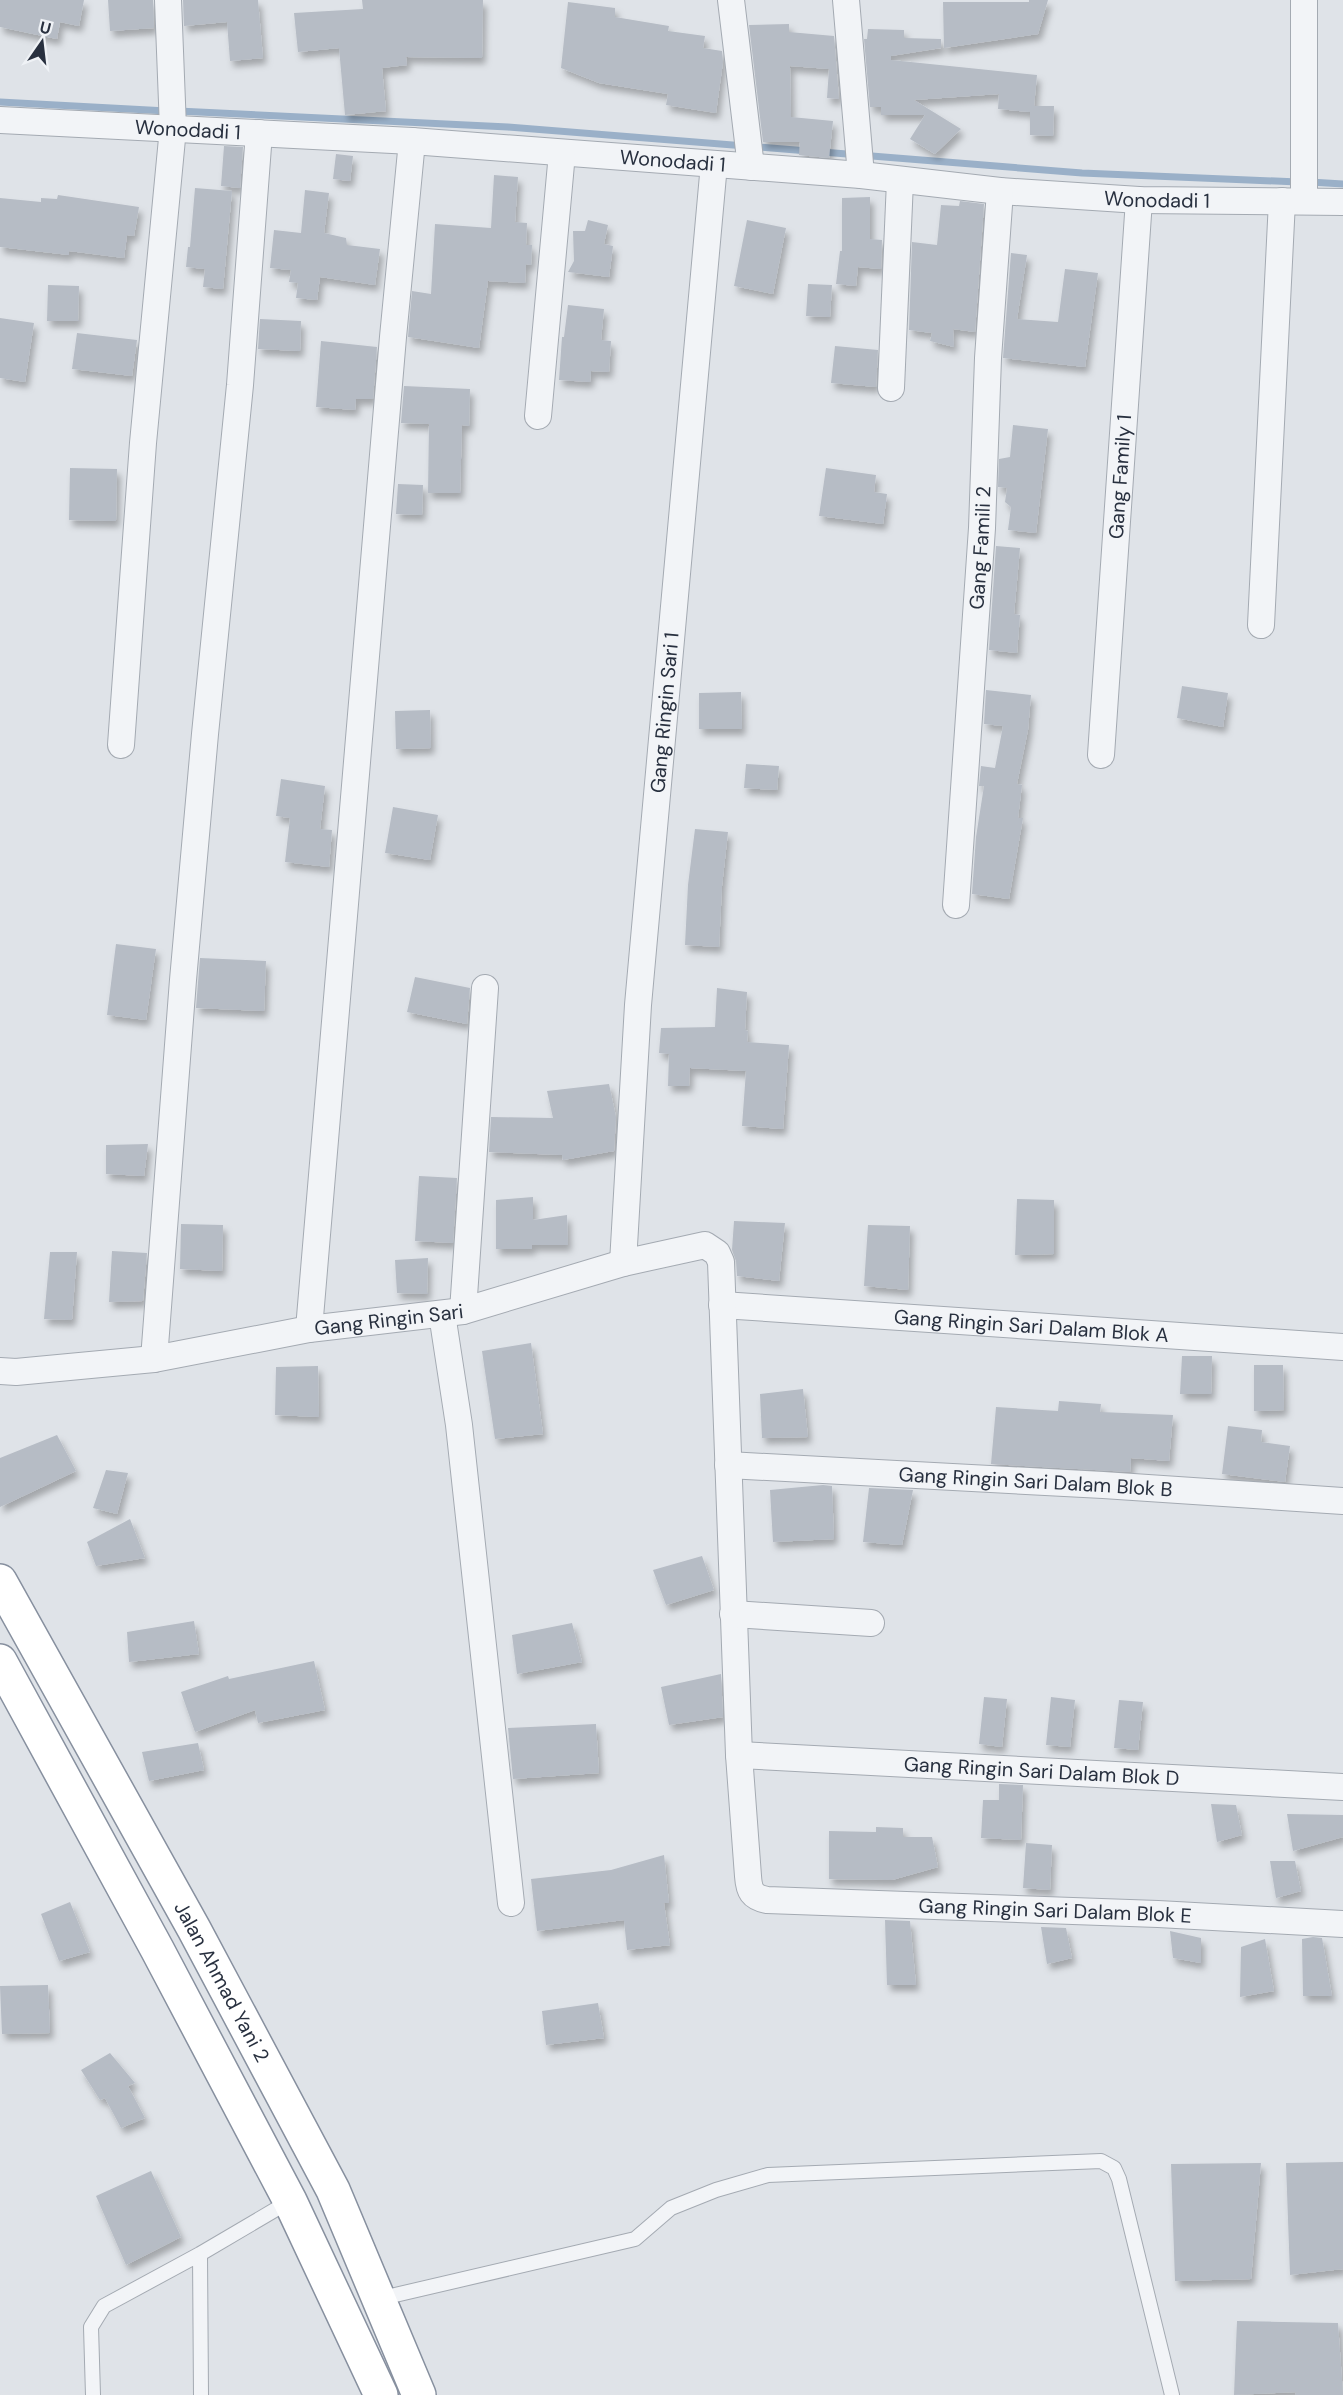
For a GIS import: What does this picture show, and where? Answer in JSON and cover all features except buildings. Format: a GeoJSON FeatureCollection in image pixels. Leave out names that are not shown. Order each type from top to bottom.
{"type":"FeatureCollection","features":[{"type":"Feature","properties":{"kind":"highway","name":"Jalan Ahmad Yani 2"},"geometry":{"type":"LineString","coordinates":[[0,1581],[194,1929],[333,2190],[419,2395]]}},
{"type":"Feature","properties":{"kind":"highway"},"geometry":{"type":"LineString","coordinates":[[0,1660],[290,2201],[381,2395]]}},
{"type":"Feature","properties":{"kind":"street"},"geometry":{"type":"LineString","coordinates":[[121,745],[145,420],[173,127],[168,0]]}},
{"type":"Feature","properties":{"kind":"street"},"geometry":{"type":"LineString","coordinates":[[731,0],[749,155]]}},
{"type":"Feature","properties":{"kind":"street"},"geometry":{"type":"LineString","coordinates":[[846,0],[861,174]]}},
{"type":"Feature","properties":{"kind":"street"},"geometry":{"type":"LineString","coordinates":[[1261,625],[1304,135],[1304,0]]}},
{"type":"Feature","properties":{"kind":"street","name":"Wonodadi 1"},"geometry":{"type":"LineString","coordinates":[[0,120],[173,127],[412,141],[714,164],[749,155],[900,181],[1000,191],[1139,200],[1343,202]]}},
{"type":"Feature","properties":{"kind":"street"},"geometry":{"type":"LineString","coordinates":[[155,1353],[183,980],[240,385],[259,133]]}},
{"type":"Feature","properties":{"kind":"street"},"geometry":{"type":"LineString","coordinates":[[309,1329],[391,361],[412,141]]}},
{"type":"Feature","properties":{"kind":"street"},"geometry":{"type":"LineString","coordinates":[[538,416],[562,153]]}},
{"type":"Feature","properties":{"kind":"street","name":"Gang Ringin Sari 1"},"geometry":{"type":"LineString","coordinates":[[623,1263],[638,1005],[714,164]]}},
{"type":"Feature","properties":{"kind":"street"},"geometry":{"type":"LineString","coordinates":[[891,388],[900,181]]}},
{"type":"Feature","properties":{"kind":"street","name":"Gang Famili 2"},"geometry":{"type":"LineString","coordinates":[[956,905],[982,528],[988,358],[1000,191]]}},
{"type":"Feature","properties":{"kind":"street","name":"Gang Family 1"},"geometry":{"type":"LineString","coordinates":[[1101,755],[1139,200]]}},
{"type":"Feature","properties":{"kind":"street"},"geometry":{"type":"LineString","coordinates":[[485,988],[458,1304],[459,1425],[511,1903]]}},
{"type":"Feature","properties":{"kind":"street","name":"Gang Ringin Sari"},"geometry":{"type":"LineString","coordinates":[[0,1371],[16,1372],[155,1353],[458,1304],[705,1245],[717,1253],[721,1262],[722,1305]]}},
{"type":"Feature","properties":{"kind":"street"},"geometry":{"type":"LineString","coordinates":[[722,1305],[739,1755]]}},
{"type":"Feature","properties":{"kind":"street","name":"Gang Ringin Sari Dalam Blok A"},"geometry":{"type":"LineString","coordinates":[[722,1305],[1343,1347]]}},
{"type":"Feature","properties":{"kind":"street","name":"Gang Ringin Sari Dalam Blok B"},"geometry":{"type":"LineString","coordinates":[[728,1465],[1103,1485],[1343,1501]]}},
{"type":"Feature","properties":{"kind":"street"},"geometry":{"type":"LineString","coordinates":[[734,1614],[872,1623]]}},
{"type":"Feature","properties":{"kind":"street","name":"Gang Ringin Sari Dalam Blok D"},"geometry":{"type":"LineString","coordinates":[[739,1755],[1343,1787]]}},
{"type":"Feature","properties":{"kind":"street","name":"Gang Ringin Sari Dalam Blok E"},"geometry":{"type":"LineString","coordinates":[[739,1755],[749,1890],[759,1898],[1343,1924]]}},
{"type":"Feature","properties":{"kind":"lane"},"geometry":{"type":"LineString","coordinates":[[377,2299],[635,2239],[671,2208],[716,2190],[768,2175],[1101,2161],[1114,2168],[1119,2179],[1172,2395]]}},
{"type":"Feature","properties":{"kind":"lane"},"geometry":{"type":"LineString","coordinates":[[93,2395],[91,2327],[104,2306],[200,2254],[290,2201]]}},
{"type":"Feature","properties":{"kind":"lane"},"geometry":{"type":"LineString","coordinates":[[200,2254],[201,2395]]}},
{"type":"Feature","properties":{"kind":"waterway"},"geometry":{"type":"LineString","coordinates":[[0,102],[167,111]]}},
{"type":"Feature","properties":{"kind":"waterway"},"geometry":{"type":"LineString","coordinates":[[178,111],[508,127],[808,151]]}},
{"type":"Feature","properties":{"kind":"waterway"},"geometry":{"type":"LineString","coordinates":[[822,152],[1082,173],[1298,182]]}},
{"type":"Feature","properties":{"kind":"waterway"},"geometry":{"type":"LineString","coordinates":[[1310,182],[1343,184]]}}]}
